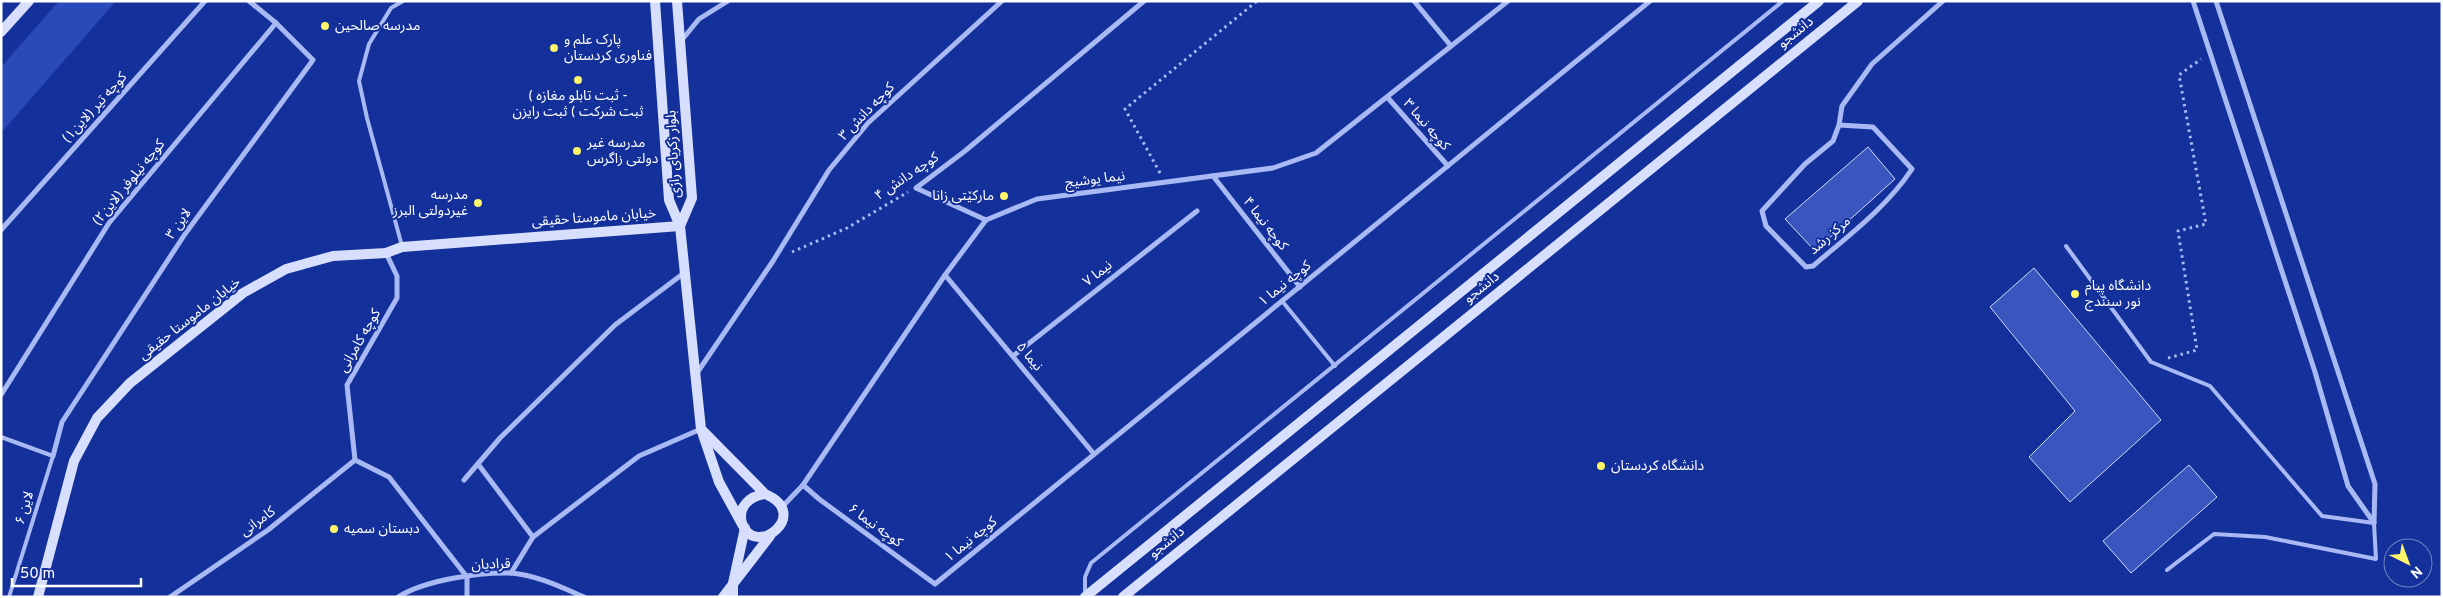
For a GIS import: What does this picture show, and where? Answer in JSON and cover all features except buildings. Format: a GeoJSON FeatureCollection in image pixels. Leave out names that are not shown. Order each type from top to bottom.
{"type":"FeatureCollection","features":[{"type":"Feature","properties":{"kind":"street"},"geometry":{"type":"LineString","coordinates":[[1,32],[29,1]]}},
{"type":"Feature","properties":{"kind":"street","name":"کوچه تیر (لاین۱)"},"geometry":{"type":"LineString","coordinates":[[1,230],[205,1]]}},
{"type":"Feature","properties":{"kind":"street"},"geometry":{"type":"LineString","coordinates":[[249,1],[276,23]]}},
{"type":"Feature","properties":{"kind":"street","name":"بلوار زکریای رازی"},"geometry":{"type":"LineString","coordinates":[[655,1],[669,200],[680,226]]}},
{"type":"Feature","properties":{"kind":"street","name":"بلوار زکریای رازی"},"geometry":{"type":"LineString","coordinates":[[678,1],[692,198],[680,226]]}},
{"type":"Feature","properties":{"kind":"street"},"geometry":{"type":"LineString","coordinates":[[680,42],[699,19],[728,1]]}},
{"type":"Feature","properties":{"kind":"street","name":"کوچه دانش ۳"},"geometry":{"type":"LineString","coordinates":[[773,260],[829,170],[868,123],[1002,1]]}},
{"type":"Feature","properties":{"kind":"street","name":"کوچه دانش ۴"},"geometry":{"type":"LineString","coordinates":[[916,188],[966,150],[1144,1]]}},
{"type":"Feature","properties":{"kind":"street"},"geometry":{"type":"LineString","coordinates":[[1414,1],[1451,46]]}},
{"type":"Feature","properties":{"kind":"street","name":"نیما یوشیج"},"geometry":{"type":"LineString","coordinates":[[986,220],[1037,199],[1273,168],[1316,153],[1388,98],[1508,1]]}},
{"type":"Feature","properties":{"kind":"street","name":"کوچه نیما ۱"},"geometry":{"type":"LineString","coordinates":[[935,584],[1650,1]]}},
{"type":"Feature","properties":{"kind":"street","name":"دانشجو"},"geometry":{"type":"LineString","coordinates":[[1085,597],[1819,1]]}},
{"type":"Feature","properties":{"kind":"street","name":"دانشجو"},"geometry":{"type":"LineString","coordinates":[[1123,597],[1858,1]]}},
{"type":"Feature","properties":{"kind":"street","name":"مرکز رشد"},"geometry":{"type":"LineString","coordinates":[[1840,125],[1873,126],[1912,169],[1900,186],[1859,226],[1814,266],[1806,267],[1766,226],[1762,211],[1805,164],[1833,141],[1840,125],[1842,106],[1872,64],[1943,1]]}},
{"type":"Feature","properties":{"kind":"street"},"geometry":{"type":"LineString","coordinates":[[2193,1],[2315,372],[2348,486],[2374,523]]}},
{"type":"Feature","properties":{"kind":"street"},"geometry":{"type":"LineString","coordinates":[[2216,1],[2375,484],[2374,523]]}},
{"type":"Feature","properties":{"kind":"street","name":"کوچه نیلوفر (لاین۲)"},"geometry":{"type":"LineString","coordinates":[[1,395],[109,223],[276,23]]}},
{"type":"Feature","properties":{"kind":"street","name":"لاین ۳"},"geometry":{"type":"LineString","coordinates":[[53,456],[62,422],[180,242],[313,60],[276,23]]}},
{"type":"Feature","properties":{"kind":"street","name":"کوچه نیما ۳"},"geometry":{"type":"LineString","coordinates":[[1388,98],[1448,166]]}},
{"type":"Feature","properties":{"kind":"street","name":"کوچه نیما ۴"},"geometry":{"type":"LineString","coordinates":[[1213,176],[1300,287]]}},
{"type":"Feature","properties":{"kind":"street"},"geometry":{"type":"LineString","coordinates":[[782,508],[803,485],[945,276],[986,220],[916,188]]}},
{"type":"Feature","properties":{"kind":"street","name":"نیما ۷"},"geometry":{"type":"LineString","coordinates":[[1013,356],[1197,211]]}},
{"type":"Feature","properties":{"kind":"street"},"geometry":{"type":"LineString","coordinates":[[680,226],[701,429],[719,482],[744,526],[749,533],[759,537],[770,536]]}},
{"type":"Feature","properties":{"kind":"street","name":"خیابان ماموستا حقیقی"},"geometry":{"type":"LineString","coordinates":[[38,597],[74,461],[97,418],[130,383],[243,293],[286,269],[333,256],[386,253],[402,246],[680,226]]}},
{"type":"Feature","properties":{"kind":"street","name":"کوچه کامرانی"},"geometry":{"type":"LineString","coordinates":[[355,460],[347,384],[398,298],[397,276],[386,253]]}},
{"type":"Feature","properties":{"kind":"street"},"geometry":{"type":"LineString","coordinates":[[696,374],[773,260]]}},
{"type":"Feature","properties":{"kind":"street"},"geometry":{"type":"LineString","coordinates":[[464,480],[500,438],[615,325],[684,272]]}},
{"type":"Feature","properties":{"kind":"street","name":"نیما ۵"},"geometry":{"type":"LineString","coordinates":[[945,276],[1094,454]]}},
{"type":"Feature","properties":{"kind":"street"},"geometry":{"type":"LineString","coordinates":[[701,429],[765,494],[776,499],[782,508],[784,519],[779,529],[770,536],[723,597]]}},
{"type":"Feature","properties":{"kind":"street"},"geometry":{"type":"LineString","coordinates":[[511,573],[533,537],[638,456],[701,429]]}},
{"type":"Feature","properties":{"kind":"street"},"geometry":{"type":"LineString","coordinates":[[355,460],[389,477],[467,576],[467,597]]}},
{"type":"Feature","properties":{"kind":"street","name":"کامرانی"},"geometry":{"type":"LineString","coordinates":[[170,597],[268,530],[355,460]]}},
{"type":"Feature","properties":{"kind":"street"},"geometry":{"type":"LineString","coordinates":[[478,464],[533,537]]}},
{"type":"Feature","properties":{"kind":"street","name":"کوچه نیما ۶"},"geometry":{"type":"LineString","coordinates":[[803,485],[819,499],[935,584]]}},
{"type":"Feature","properties":{"kind":"street"},"geometry":{"type":"LineString","coordinates":[[733,597],[733,583],[744,526],[741,513],[745,503],[754,496],[765,494]]}},
{"type":"Feature","properties":{"kind":"street","name":"قرادیان"},"geometry":{"type":"LineString","coordinates":[[401,596],[421,586],[467,576],[511,573],[556,585],[584,597]]}},
{"type":"Feature","properties":{"kind":"lane"},"geometry":{"type":"LineString","coordinates":[[402,246],[367,118],[359,81],[369,44],[391,8],[403,1]]}},
{"type":"Feature","properties":{"kind":"lane"},"geometry":{"type":"LineString","coordinates":[[1085,597],[1086,577],[1091,563],[1783,1]]}},
{"type":"Feature","properties":{"kind":"lane"},"geometry":{"type":"LineString","coordinates":[[2066,246],[2151,362],[2210,386],[2322,516],[2374,523],[2376,559],[2265,537],[2214,534],[2167,570]]}},
{"type":"Feature","properties":{"kind":"lane"},"geometry":{"type":"LineString","coordinates":[[1282,301],[1335,366]]}},
{"type":"Feature","properties":{"kind":"lane"},"geometry":{"type":"LineString","coordinates":[[1,437],[53,456]]}},
{"type":"Feature","properties":{"kind":"lane","name":"لاین ۶"},"geometry":{"type":"LineString","coordinates":[[9,597],[53,456]]}},
{"type":"Feature","properties":{"kind":"path"},"geometry":{"type":"LineString","coordinates":[[1165,182],[1125,109],[1257,1]]}},
{"type":"Feature","properties":{"kind":"path"},"geometry":{"type":"LineString","coordinates":[[2151,362],[2197,350],[2178,231],[2206,224],[2179,75],[2210,53]]}},
{"type":"Feature","properties":{"kind":"path","name":"کوچه دانش ۴"},"geometry":{"type":"LineString","coordinates":[[773,260],[847,228],[916,188]]}},
{"type":"Feature","properties":{"kind":"shaded area"},"geometry":{"type":"Polygon","coordinates":[[[59,1],[116,1],[1,133],[1,67],[59,1]]]}},
{"type":"Feature","properties":{"kind":"place","name":"مدرسه صالحین"},"geometry":{"type":"Point","coordinates":[325,26]}},
{"type":"Feature","properties":{"kind":"place","name":"پارک علم و فناوری کردستان"},"geometry":{"type":"Point","coordinates":[554,48]}},
{"type":"Feature","properties":{"kind":"place","name":"( ثبت تابلو مغازه - ثبت شرکت ) ثبت رایزن"},"geometry":{"type":"Point","coordinates":[578,80]}},
{"type":"Feature","properties":{"kind":"place","name":"مدرسه غیر دولتی زاگرس"},"geometry":{"type":"Point","coordinates":[577,151]}},
{"type":"Feature","properties":{"kind":"place","name":"مارکێتی زانا"},"geometry":{"type":"Point","coordinates":[1004,196]}},
{"type":"Feature","properties":{"kind":"place","name":"مدرسه غیردولتی البرز"},"geometry":{"type":"Point","coordinates":[478,203]}},
{"type":"Feature","properties":{"kind":"place","name":"دانشگاه پیام نور سنندج"},"geometry":{"type":"Point","coordinates":[2075,294]}},
{"type":"Feature","properties":{"kind":"place","name":"دانشگاه کردستان"},"geometry":{"type":"Point","coordinates":[1601,466]}},
{"type":"Feature","properties":{"kind":"place","name":"دبستان سمیه"},"geometry":{"type":"Point","coordinates":[334,529]}}]}
